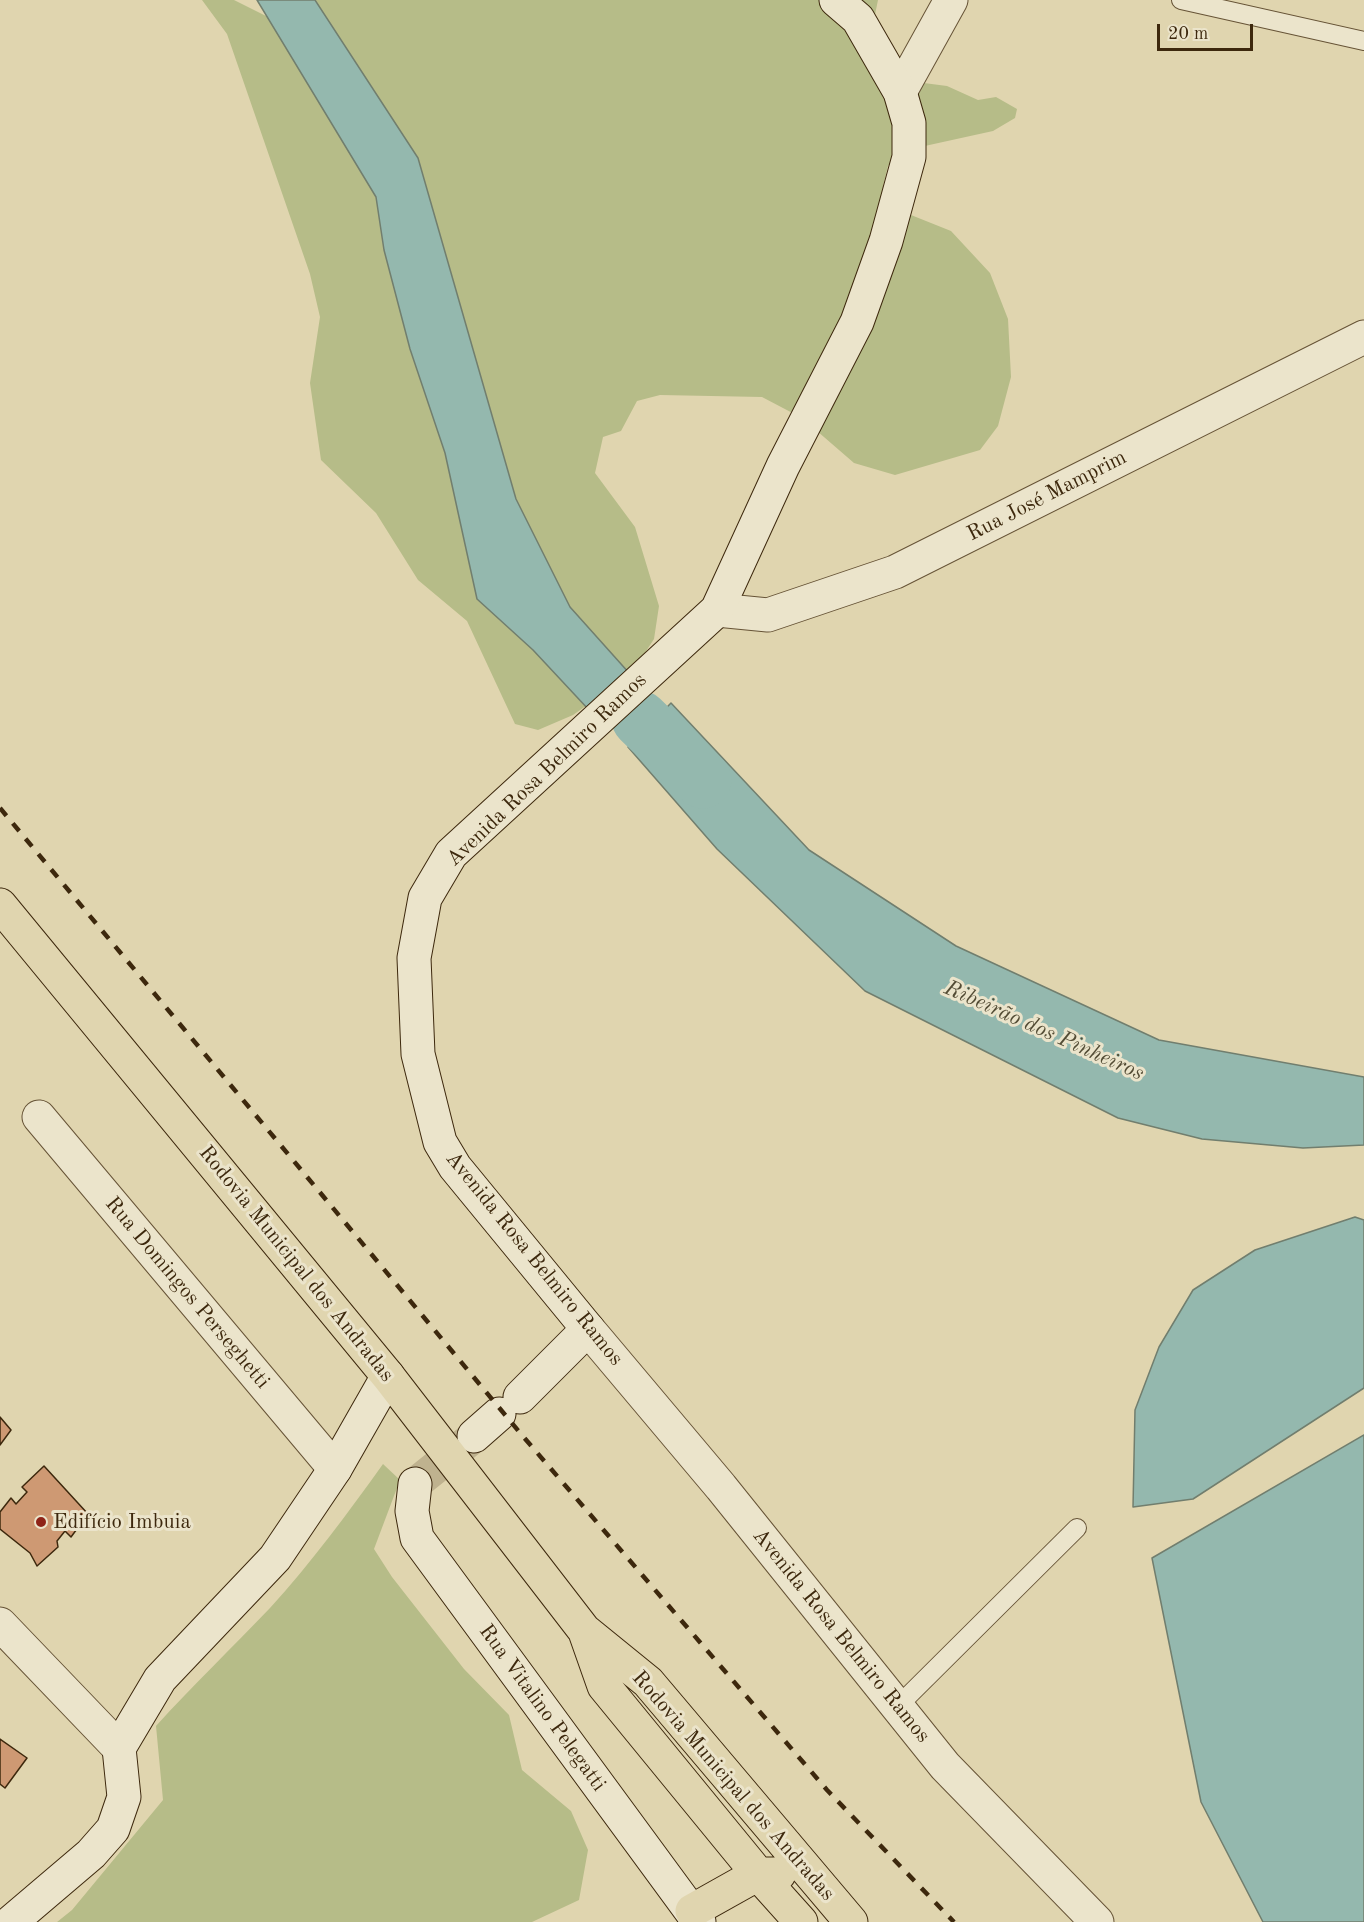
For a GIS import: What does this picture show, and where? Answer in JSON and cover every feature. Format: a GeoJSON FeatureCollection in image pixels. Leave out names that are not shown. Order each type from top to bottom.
{"type":"FeatureCollection","features":[{"type":"Feature","properties":{"kind":"main road","name":"Avenida Rosa Belmiro Ramos"},"geometry":{"type":"LineString","coordinates":[[836,0],[858,19],[900,92],[909,123],[909,157],[886,241],[857,322],[783,466],[717,610],[451,854],[425,898],[414,958],[418,1054],[441,1142],[455,1167],[721,1487],[945,1766],[1097,1922]]}},
{"type":"Feature","properties":{"kind":"main road"},"geometry":{"type":"LineString","coordinates":[[900,92],[951,0]]}},
{"type":"Feature","properties":{"kind":"main road","name":"Rua José Mamprim"},"geometry":{"type":"LineString","coordinates":[[717,610],[768,615],[895,572],[1364,337]]}},
{"type":"Feature","properties":{"kind":"main road","name":"Rodovia Municipal dos Andradas"},"geometry":{"type":"LineString","coordinates":[[0,905],[388,1376],[584,1630],[648,1682],[851,1922]]}},
{"type":"Feature","properties":{"kind":"main road","name":"Rua Domingos Perseghetti"},"geometry":{"type":"LineString","coordinates":[[39,1116],[334,1469]]}},
{"type":"Feature","properties":{"kind":"main road"},"geometry":{"type":"LineString","coordinates":[[474,1436],[509,1406],[588,1329]]}},
{"type":"Feature","properties":{"kind":"main road"},"geometry":{"type":"LineString","coordinates":[[11,1922],[91,1854],[113,1829],[124,1797],[119,1748],[160,1679],[275,1558],[334,1469],[388,1376]]}},
{"type":"Feature","properties":{"kind":"main road","name":"Rua Vitalino Pelegatti"},"geometry":{"type":"LineString","coordinates":[[415,1484],[412,1511],[417,1538],[695,1917]]}},
{"type":"Feature","properties":{"kind":"main road"},"geometry":{"type":"LineString","coordinates":[[0,1624],[119,1748]]}},
{"type":"Feature","properties":{"kind":"main road","name":"Rodovia Municipal dos Andradas"},"geometry":{"type":"LineString","coordinates":[[584,1630],[604,1686],[758,1874],[801,1922]]}},
{"type":"Feature","properties":{"kind":"main road"},"geometry":{"type":"LineString","coordinates":[[695,1917],[758,1874],[777,1873],[785,1877],[830,1922]]}},
{"type":"Feature","properties":{"kind":"lane"},"geometry":{"type":"LineString","coordinates":[[1181,0],[1364,41]]}},
{"type":"Feature","properties":{"kind":"lane"},"geometry":{"type":"LineString","coordinates":[[898,1706],[1077,1528]]}},
{"type":"Feature","properties":{"kind":"green space"},"geometry":{"type":"Polygon","coordinates":[[[202,0],[234,0],[276,21],[281,0],[878,0],[870,39],[893,79],[947,86],[978,100],[996,97],[1017,109],[1015,118],[993,131],[902,151],[888,166],[883,186],[891,207],[951,231],[990,273],[1008,319],[1011,377],[998,426],[980,450],[895,475],[854,463],[802,418],[762,397],[660,395],[637,401],[621,431],[603,437],[595,473],[635,527],[659,606],[654,639],[631,674],[573,715],[538,730],[515,724],[467,621],[418,580],[376,513],[321,460],[310,383],[320,317],[310,274],[227,34],[202,0]]]}},
{"type":"Feature","properties":{"kind":"green space"},"geometry":{"type":"Polygon","coordinates":[[[383,1464],[400,1480],[374,1549],[392,1577],[464,1669],[509,1715],[522,1770],[571,1811],[588,1850],[579,1900],[532,1922],[57,1922],[72,1910],[163,1800],[156,1726],[285,1591],[329,1538],[383,1464]]]}},
{"type":"Feature","properties":{"kind":"water"},"geometry":{"type":"Polygon","coordinates":[[[257,0],[315,0],[418,158],[516,499],[570,607],[630,674],[589,710],[533,650],[477,599],[445,453],[410,349],[384,250],[376,197],[257,0]]]}},
{"type":"Feature","properties":{"kind":"water"},"geometry":{"type":"Polygon","coordinates":[[[671,703],[809,850],[956,946],[1159,1040],[1364,1077],[1364,1145],[1303,1148],[1202,1139],[1118,1118],[865,991],[717,849],[628,747],[671,703]]]}},
{"type":"Feature","properties":{"kind":"water"},"geometry":{"type":"Polygon","coordinates":[[[1355,1217],[1364,1220],[1364,1388],[1193,1499],[1133,1507],[1135,1410],[1159,1347],[1193,1290],[1255,1250],[1355,1217]]]}},
{"type":"Feature","properties":{"kind":"water"},"geometry":{"type":"Polygon","coordinates":[[[1364,1435],[1364,1922],[1263,1922],[1201,1802],[1152,1558],[1364,1435]]]}},
{"type":"Feature","properties":{"kind":"building"},"geometry":{"type":"Polygon","coordinates":[[[0,1417],[11,1430],[0,1445],[0,1417]]]}},
{"type":"Feature","properties":{"kind":"building","name":"Edifício Imbuia"},"geometry":{"type":"Polygon","coordinates":[[[44,1466],[88,1514],[71,1537],[65,1531],[57,1541],[58,1547],[37,1566],[30,1553],[0,1529],[0,1512],[11,1498],[16,1504],[27,1492],[22,1487],[44,1466]]]}},
{"type":"Feature","properties":{"kind":"building"},"geometry":{"type":"Polygon","coordinates":[[[0,1739],[27,1758],[5,1788],[0,1784],[0,1739]]]}},
{"type":"Feature","properties":{"kind":"waterway","name":"Ribeirão dos Pinheiros"},"geometry":{"type":"LineString","coordinates":[[640,719],[703,780]]}},
{"type":"Feature","properties":{"kind":"tunnel"},"geometry":{"type":"LineString","coordinates":[[415,1484],[471,1439]]}},
{"type":"Feature","properties":{"kind":"railway"},"geometry":{"type":"LineString","coordinates":[[0,808],[521,1434],[827,1790],[954,1922]]}},
{"type":"Feature","properties":{"kind":"place","name":"Edifício Imbuia"},"geometry":{"type":"Point","coordinates":[41,1522]}}]}
